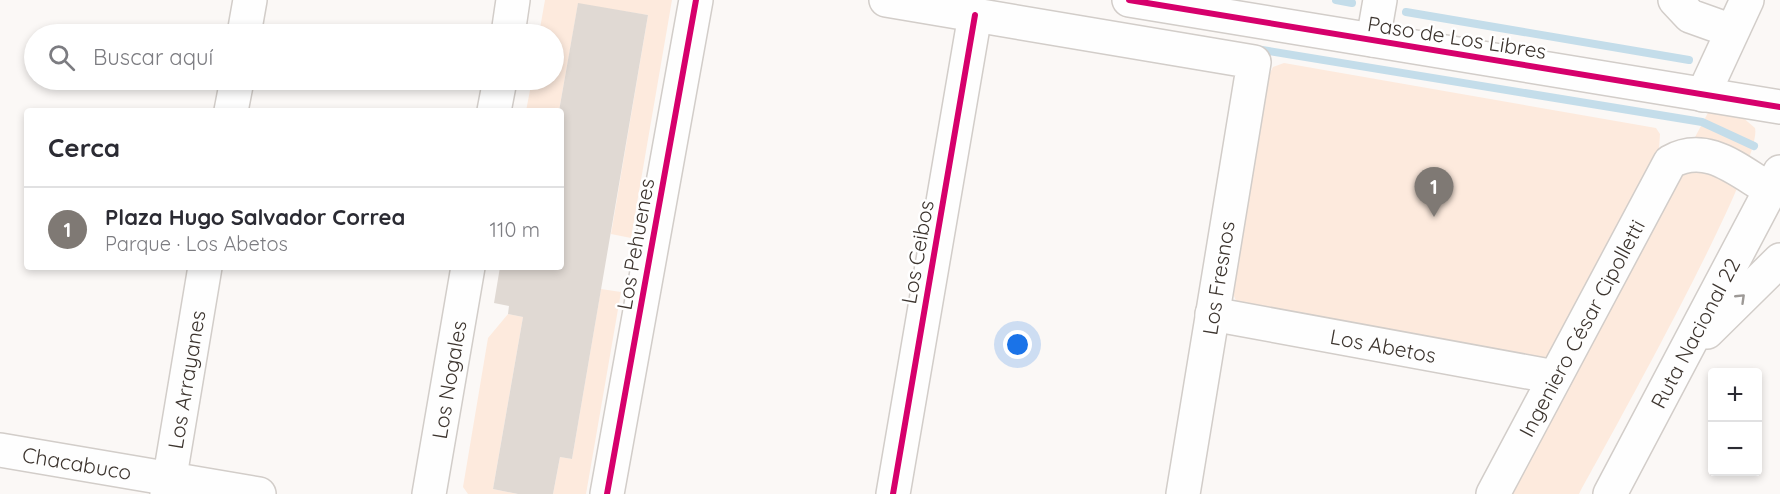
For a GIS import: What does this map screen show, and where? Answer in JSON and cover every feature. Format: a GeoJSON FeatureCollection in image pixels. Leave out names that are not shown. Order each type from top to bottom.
{"type":"FeatureCollection","features":[{"type":"Feature","properties":{"kind":"main road"},"geometry":{"type":"LineString","coordinates":[[246,24],[250,0]]}},
{"type":"Feature","properties":{"kind":"main road"},"geometry":{"type":"LineString","coordinates":[[509,24],[513,0]]}},
{"type":"Feature","properties":{"kind":"main road","name":"Los Pehuenes"},"geometry":{"type":"LineString","coordinates":[[607,494],[696,0]]}},
{"type":"Feature","properties":{"kind":"main road"},"geometry":{"type":"LineString","coordinates":[[886,0],[975,15]]}},
{"type":"Feature","properties":{"kind":"main road","name":"Paso de Los Libres"},"geometry":{"type":"LineString","coordinates":[[1129,0],[1780,107]]}},
{"type":"Feature","properties":{"kind":"main road"},"geometry":{"type":"LineString","coordinates":[[1373,40],[1380,0]]}},
{"type":"Feature","properties":{"kind":"main road"},"geometry":{"type":"LineString","coordinates":[[1676,0],[1690,16],[1732,31]]}},
{"type":"Feature","properties":{"kind":"main road"},"geometry":{"type":"LineString","coordinates":[[1703,94],[1747,0]]}},
{"type":"Feature","properties":{"kind":"main road","name":"Los Fresnos"},"geometry":{"type":"LineString","coordinates":[[975,15],[1254,62],[1183,494]]}},
{"type":"Feature","properties":{"kind":"main road","name":"Los Ceibos"},"geometry":{"type":"LineString","coordinates":[[893,494],[975,15]]}},
{"type":"Feature","properties":{"kind":"main road"},"geometry":{"type":"LineString","coordinates":[[232,108],[235,90]]}},
{"type":"Feature","properties":{"kind":"main road"},"geometry":{"type":"LineString","coordinates":[[495,108],[498,90]]}},
{"type":"Feature","properties":{"kind":"main road","name":"Ingeniero César Cipolletti"},"geometry":{"type":"LineString","coordinates":[[1493,494],[1670,162],[1682,155],[1697,153],[1713,156],[1775,181]]}},
{"type":"Feature","properties":{"kind":"main road","name":"Ruta Nacional 22"},"geometry":{"type":"LineString","coordinates":[[1610,494],[1775,181]]}},
{"type":"Feature","properties":{"kind":"main road"},"geometry":{"type":"LineString","coordinates":[[1684,354],[1780,260]]}},
{"type":"Feature","properties":{"kind":"main road","name":"Los Arrayanes"},"geometry":{"type":"LineString","coordinates":[[169,486],[205,270]]}},
{"type":"Feature","properties":{"kind":"main road","name":"Los Nogales"},"geometry":{"type":"LineString","coordinates":[[429,494],[467,270]]}},
{"type":"Feature","properties":{"kind":"main road","name":"Los Abetos"},"geometry":{"type":"LineString","coordinates":[[1212,314],[1555,377]]}},
{"type":"Feature","properties":{"kind":"main road","name":"Chacabuco"},"geometry":{"type":"LineString","coordinates":[[0,450],[169,486],[259,494]]}},
{"type":"Feature","properties":{"kind":"shaded area"},"geometry":{"type":"Polygon","coordinates":[[[545,0],[672,0],[631,238],[611,234],[648,15],[578,4],[564,83],[564,24],[541,24],[545,0]]]}},
{"type":"Feature","properties":{"kind":"shaded area"},"geometry":{"type":"Polygon","coordinates":[[[1284,63],[1656,128],[1660,134],[1659,150],[1550,357],[1544,359],[1241,305],[1236,301],[1232,291],[1268,77],[1273,67],[1284,63]]]}},
{"type":"Feature","properties":{"kind":"shaded area"},"geometry":{"type":"Polygon","coordinates":[[[530,90],[563,90],[560,108],[527,108],[530,90]]]}},
{"type":"Feature","properties":{"kind":"shaded area"},"geometry":{"type":"Polygon","coordinates":[[[1710,109],[1741,116],[1755,128],[1751,152],[1710,246],[1649,365],[1579,494],[1505,494],[1710,109]]]}},
{"type":"Feature","properties":{"kind":"shaded area"},"geometry":{"type":"Polygon","coordinates":[[[601,289],[621,292],[586,494],[553,494],[560,457],[572,459],[601,289]]]}},
{"type":"Feature","properties":{"kind":"shaded area"},"geometry":{"type":"Polygon","coordinates":[[[508,314],[523,317],[493,489],[518,494],[468,494],[463,487],[488,338],[508,314]]]}},
{"type":"Feature","properties":{"kind":"building"},"geometry":{"type":"Polygon","coordinates":[[[578,3],[648,15],[572,459],[560,457],[553,494],[518,494],[493,489],[523,317],[508,314],[509,306],[494,303],[500,270],[564,270],[564,108],[560,108],[578,3]]]}},
{"type":"Feature","properties":{"kind":"waterway"},"geometry":{"type":"LineString","coordinates":[[1336,0],[1352,3]]}},
{"type":"Feature","properties":{"kind":"waterway"},"geometry":{"type":"LineString","coordinates":[[1406,12],[1689,60]]}},
{"type":"Feature","properties":{"kind":"waterway"},"geometry":{"type":"LineString","coordinates":[[1256,49],[1702,122],[1754,146]]}},
{"type":"Feature","properties":{"kind":"cycle path"},"geometry":{"type":"LineString","coordinates":[[607,494],[696,0]]}},
{"type":"Feature","properties":{"kind":"cycle path"},"geometry":{"type":"LineString","coordinates":[[1129,0],[1780,107]]}},
{"type":"Feature","properties":{"kind":"cycle path"},"geometry":{"type":"LineString","coordinates":[[893,494],[975,15]]}},
{"type":"Feature","properties":{"kind":"place","name":"Plaza Hugo Salvador Correa"},"geometry":{"type":"Point","coordinates":[1434,217]}}]}
